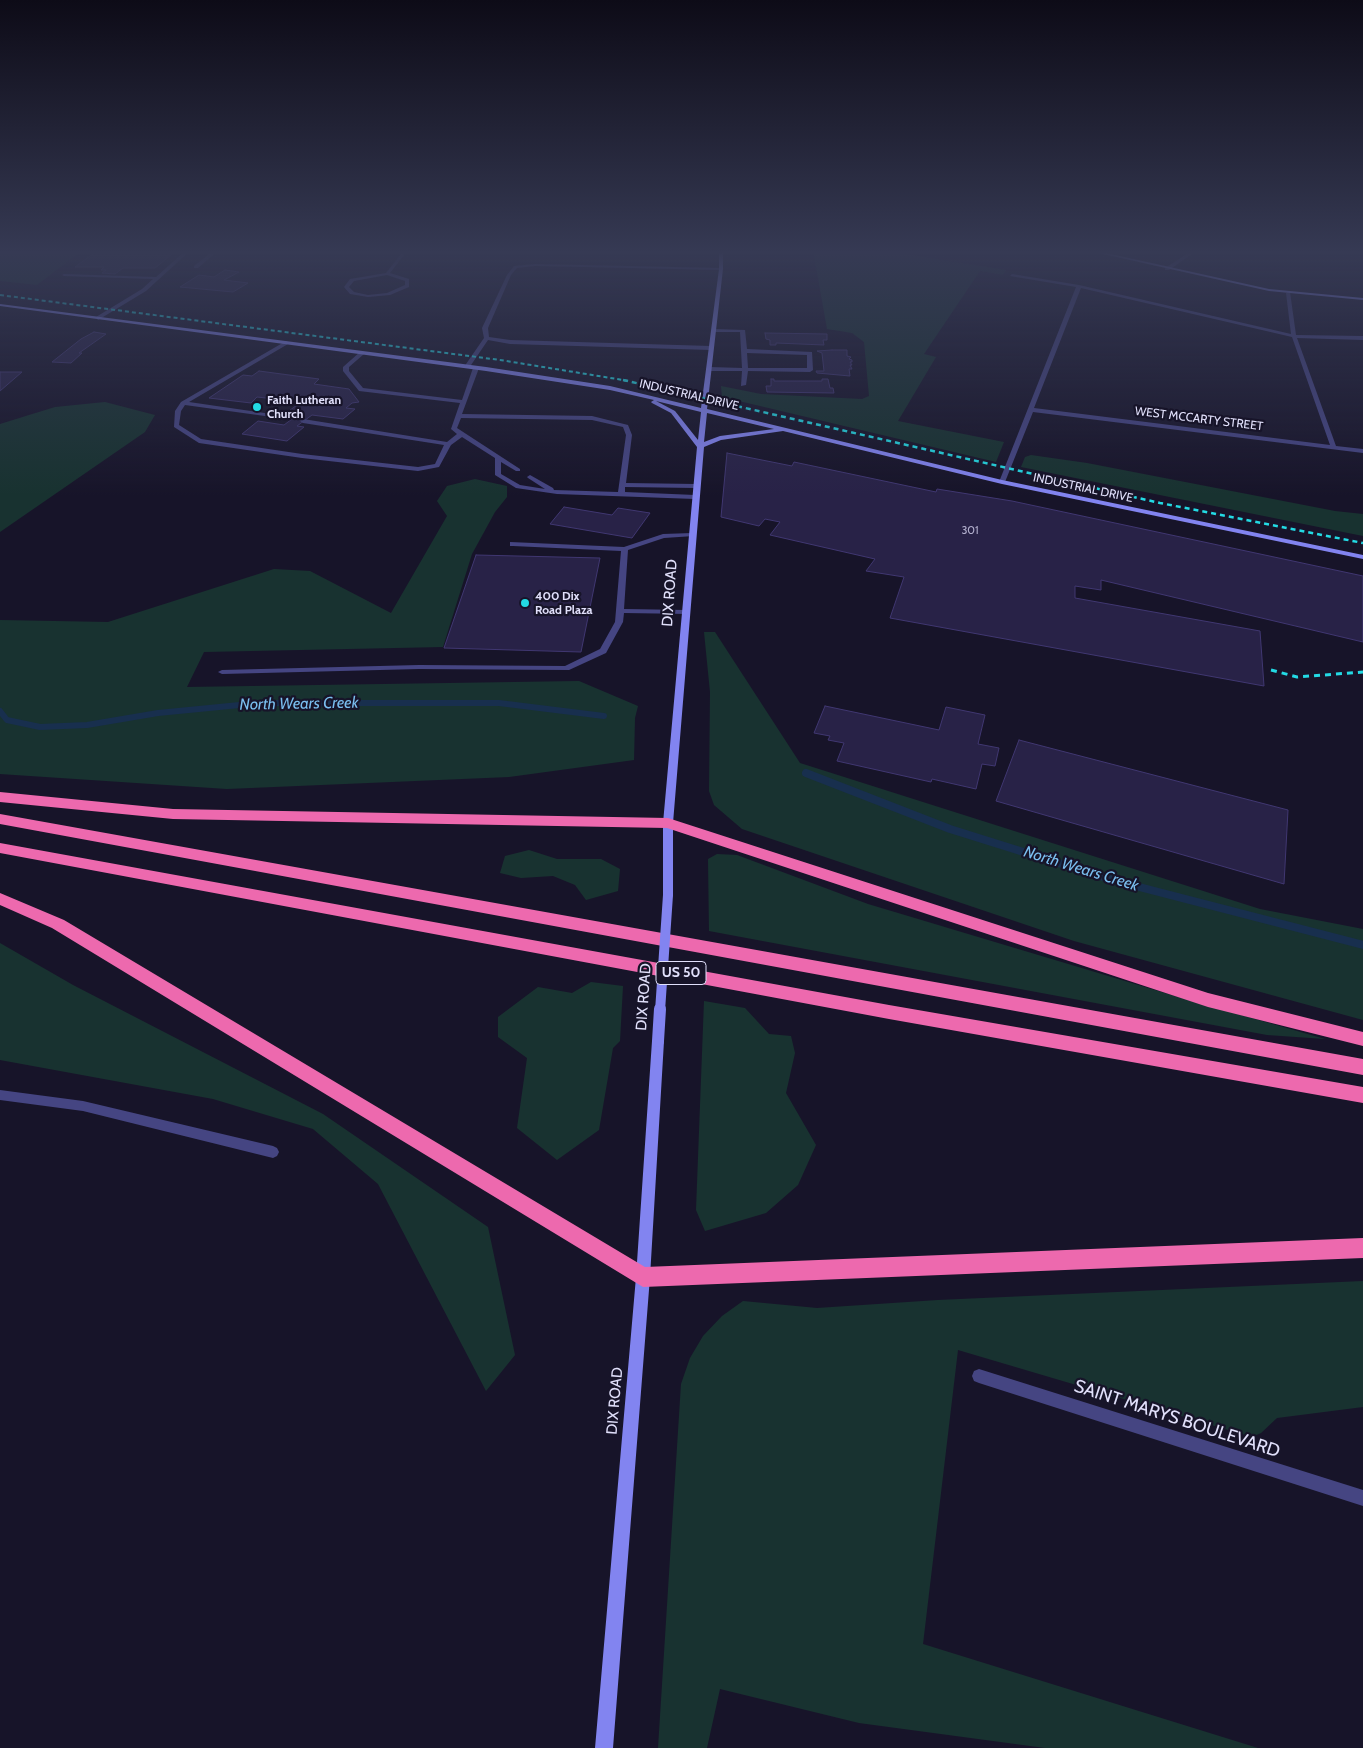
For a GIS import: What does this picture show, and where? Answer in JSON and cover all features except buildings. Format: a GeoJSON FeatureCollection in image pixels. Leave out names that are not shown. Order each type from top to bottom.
{"type":"FeatureCollection","features":[{"type":"Feature","properties":{"kind":"highway"},"geometry":{"type":"LineString","coordinates":[[0,796],[173,814],[668,823],[1208,1000],[1363,1039]]}},
{"type":"Feature","properties":{"kind":"highway","name":"US 50"},"geometry":{"type":"LineString","coordinates":[[0,819],[1363,1067]]}},
{"type":"Feature","properties":{"kind":"highway","name":"US 50"},"geometry":{"type":"LineString","coordinates":[[0,848],[888,1012],[1363,1095]]}},
{"type":"Feature","properties":{"kind":"highway"},"geometry":{"type":"LineString","coordinates":[[0,899],[58,924],[643,1277],[1363,1248]]}},
{"type":"Feature","properties":{"kind":"main road","name":"INDUSTRIAL DRIVE"},"geometry":{"type":"LineString","coordinates":[[204,332],[610,388],[1002,482],[1363,557]]}},
{"type":"Feature","properties":{"kind":"main road","name":"DIX ROAD"},"geometry":{"type":"LineString","coordinates":[[604,1748],[643,1277],[668,895],[668,823],[696,486],[714,332]]}},
{"type":"Feature","properties":{"kind":"main road"},"geometry":{"type":"LineString","coordinates":[[643,396],[673,412],[700,446],[720,438],[787,429]]}},
{"type":"Feature","properties":{"kind":"street"},"geometry":{"type":"LineString","coordinates":[[467,367],[487,338],[486,332]]}},
{"type":"Feature","properties":{"kind":"street"},"geometry":{"type":"LineString","coordinates":[[743,332],[745,369],[743,385]]}},
{"type":"Feature","properties":{"kind":"street"},"geometry":{"type":"LineString","coordinates":[[1002,482],[1062,332]]}},
{"type":"Feature","properties":{"kind":"street"},"geometry":{"type":"LineString","coordinates":[[1275,332],[1294,336],[1363,338]]}},
{"type":"Feature","properties":{"kind":"street"},"geometry":{"type":"LineString","coordinates":[[1293,332],[1334,448]]}},
{"type":"Feature","properties":{"kind":"street"},"geometry":{"type":"LineString","coordinates":[[487,338],[510,342],[711,348]]}},
{"type":"Feature","properties":{"kind":"street"},"geometry":{"type":"LineString","coordinates":[[286,342],[183,403],[178,411],[176,426],[199,440],[208,442],[418,469],[437,466],[448,444],[461,434]]}},
{"type":"Feature","properties":{"kind":"street"},"geometry":{"type":"LineString","coordinates":[[709,368],[810,370],[810,353],[745,352]]}},
{"type":"Feature","properties":{"kind":"street"},"geometry":{"type":"LineString","coordinates":[[362,353],[346,367],[346,371],[361,390],[463,402]]}},
{"type":"Feature","properties":{"kind":"street"},"geometry":{"type":"LineString","coordinates":[[476,368],[454,429],[518,470]]}},
{"type":"Feature","properties":{"kind":"street"},"geometry":{"type":"LineString","coordinates":[[183,403],[292,420]]}},
{"type":"Feature","properties":{"kind":"street","name":"WEST MCCARTY STREET"},"geometry":{"type":"LineString","coordinates":[[1032,410],[1363,451]]}},
{"type":"Feature","properties":{"kind":"street"},"geometry":{"type":"LineString","coordinates":[[459,416],[592,418],[626,426],[629,435],[621,494]]}},
{"type":"Feature","properties":{"kind":"street"},"geometry":{"type":"LineString","coordinates":[[303,421],[448,444]]}},
{"type":"Feature","properties":{"kind":"street"},"geometry":{"type":"LineString","coordinates":[[498,458],[498,475],[518,487],[556,492],[695,497]]}},
{"type":"Feature","properties":{"kind":"street"},"geometry":{"type":"LineString","coordinates":[[530,477],[556,492]]}},
{"type":"Feature","properties":{"kind":"street"},"geometry":{"type":"LineString","coordinates":[[622,485],[696,486]]}},
{"type":"Feature","properties":{"kind":"street"},"geometry":{"type":"LineString","coordinates":[[513,544],[625,549],[663,536],[692,535]]}},
{"type":"Feature","properties":{"kind":"street"},"geometry":{"type":"LineString","coordinates":[[222,672],[419,667],[566,668],[603,651],[619,622],[625,549]]}},
{"type":"Feature","properties":{"kind":"street"},"geometry":{"type":"LineString","coordinates":[[620,611],[686,612]]}},
{"type":"Feature","properties":{"kind":"street"},"geometry":{"type":"LineString","coordinates":[[0,1095],[83,1106],[274,1152]]}},
{"type":"Feature","properties":{"kind":"street","name":"SAINT MARYS BOULEVARD"},"geometry":{"type":"LineString","coordinates":[[979,1376],[1363,1498]]}},
{"type":"Feature","properties":{"kind":"green space"},"geometry":{"type":"Polygon","coordinates":[[[843,332],[939,332],[924,354],[936,357],[898,421],[1004,442],[996,462],[722,397],[721,386],[761,394],[862,399],[869,396],[864,342],[852,333],[843,332]]]}},
{"type":"Feature","properties":{"kind":"green space"},"geometry":{"type":"Polygon","coordinates":[[[105,402],[155,415],[145,432],[0,532],[0,424],[55,407],[105,402]]]}},
{"type":"Feature","properties":{"kind":"green space"},"geometry":{"type":"Polygon","coordinates":[[[1031,455],[1087,463],[1335,511],[1363,514],[1363,536],[1021,467],[1025,457],[1031,455]]]}},
{"type":"Feature","properties":{"kind":"green space"},"geometry":{"type":"Polygon","coordinates":[[[475,479],[507,486],[507,497],[495,512],[472,554],[443,647],[204,652],[187,687],[579,681],[638,706],[635,718],[634,760],[509,777],[227,789],[0,774],[0,620],[108,622],[274,569],[310,571],[391,613],[447,516],[437,501],[447,486],[475,479]]]}},
{"type":"Feature","properties":{"kind":"green space"},"geometry":{"type":"Polygon","coordinates":[[[704,632],[715,632],[800,763],[1260,909],[1363,929],[1363,1020],[1074,941],[742,829],[714,805],[709,791],[710,692],[704,632]]]}},
{"type":"Feature","properties":{"kind":"green space"},"geometry":{"type":"Polygon","coordinates":[[[529,850],[557,859],[601,859],[620,869],[618,891],[586,900],[575,885],[553,876],[521,878],[500,873],[505,856],[529,850]]]}},
{"type":"Feature","properties":{"kind":"green space"},"geometry":{"type":"Polygon","coordinates":[[[717,854],[737,855],[868,904],[1325,1039],[1267,1035],[709,931],[708,859],[717,854]]]}},
{"type":"Feature","properties":{"kind":"green space"},"geometry":{"type":"Polygon","coordinates":[[[0,943],[73,985],[323,1114],[488,1227],[515,1355],[486,1391],[378,1184],[313,1129],[213,1099],[0,1060],[0,943]]]}},
{"type":"Feature","properties":{"kind":"green space"},"geometry":{"type":"Polygon","coordinates":[[[591,982],[623,986],[620,1041],[613,1048],[599,1130],[557,1160],[517,1128],[527,1058],[498,1037],[498,1017],[538,987],[572,993],[591,982]]]}},
{"type":"Feature","properties":{"kind":"green space"},"geometry":{"type":"Polygon","coordinates":[[[704,1001],[745,1008],[769,1034],[791,1036],[795,1053],[786,1093],[816,1145],[798,1185],[766,1213],[705,1231],[696,1210],[704,1001]]]}},
{"type":"Feature","properties":{"kind":"green space"},"geometry":{"type":"Polygon","coordinates":[[[1363,1281],[1363,1407],[1277,1418],[1261,1433],[1252,1437],[958,1350],[923,1644],[1258,1748],[1045,1748],[859,1723],[720,1689],[707,1748],[658,1748],[681,1384],[690,1358],[703,1336],[722,1316],[743,1301],[817,1308],[938,1300],[1363,1281]]]}},
{"type":"Feature","properties":{"kind":"waterway","name":"North Wears Creek"},"geometry":{"type":"LineString","coordinates":[[0,711],[7,720],[40,727],[87,725],[158,713],[260,703],[499,703],[604,716]]}},
{"type":"Feature","properties":{"kind":"waterway","name":"North Wears Creek"},"geometry":{"type":"LineString","coordinates":[[806,773],[950,829],[1116,881],[1363,945]]}},
{"type":"Feature","properties":{"kind":"railway"},"geometry":{"type":"LineString","coordinates":[[281,332],[500,360],[623,380]]}},
{"type":"Feature","properties":{"kind":"railway"},"geometry":{"type":"LineString","coordinates":[[623,380],[629,381]]}},
{"type":"Feature","properties":{"kind":"railway"},"geometry":{"type":"LineString","coordinates":[[623,380],[1160,503],[1363,543]]}},
{"type":"Feature","properties":{"kind":"railway"},"geometry":{"type":"LineString","coordinates":[[1271,670],[1297,677],[1363,672]]}},
{"type":"Feature","properties":{"kind":"place","name":"Faith Lutheran Church"},"geometry":{"type":"Point","coordinates":[257,407]}},
{"type":"Feature","properties":{"kind":"place","name":"400 Dix Road Plaza"},"geometry":{"type":"Point","coordinates":[525,603]}}]}
